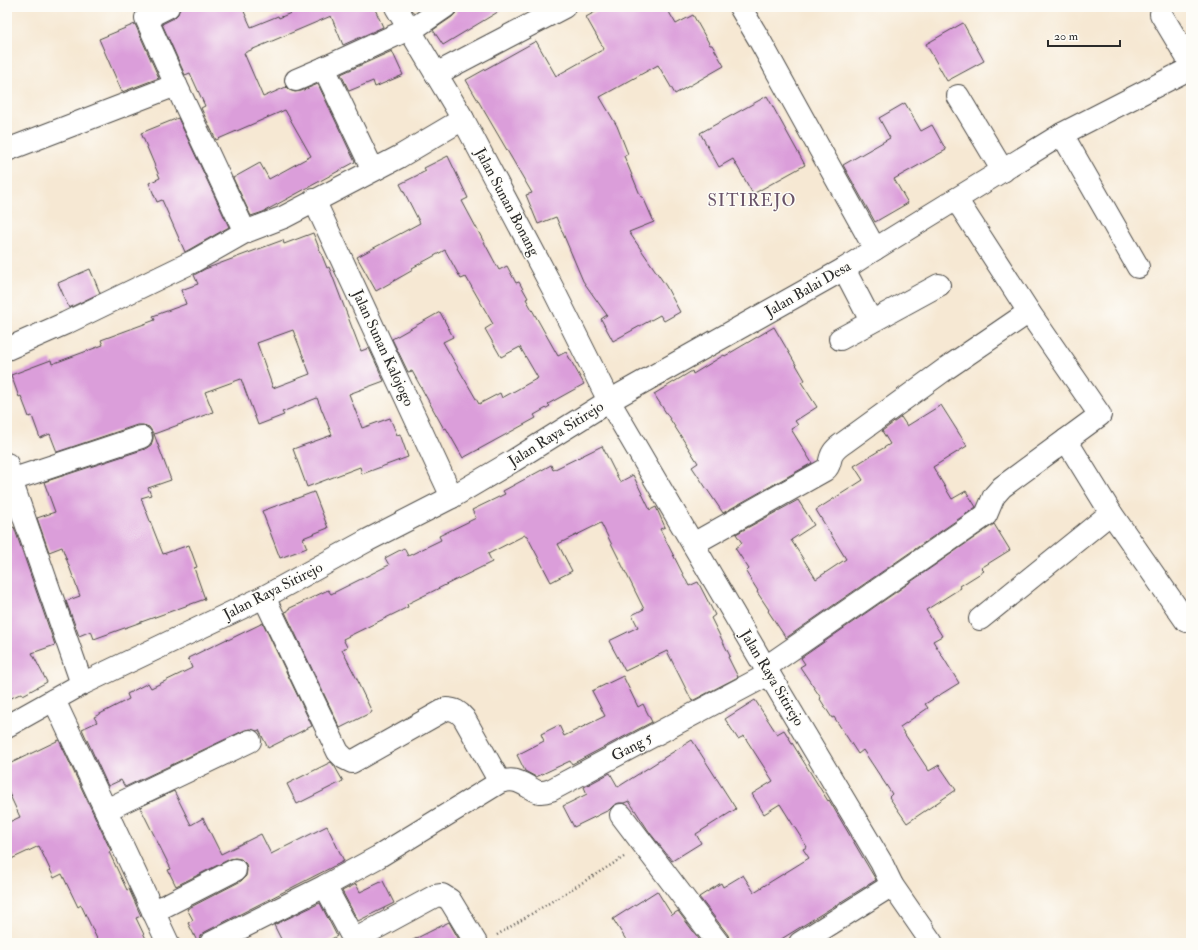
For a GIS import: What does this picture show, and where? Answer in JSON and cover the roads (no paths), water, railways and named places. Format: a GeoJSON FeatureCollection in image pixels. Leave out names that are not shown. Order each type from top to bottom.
{"type":"FeatureCollection","features":[{"type":"Feature","properties":{"kind":"street"},"geometry":{"type":"LineString","coordinates":[[168,7],[146,18],[245,232]]}},
{"type":"Feature","properties":{"kind":"street","name":"Jalan Sunan Bonang"},"geometry":{"type":"LineString","coordinates":[[396,7],[463,119],[552,287],[609,401]]}},
{"type":"Feature","properties":{"kind":"street"},"geometry":{"type":"LineString","coordinates":[[296,80],[409,30],[445,7]]}},
{"type":"Feature","properties":{"kind":"street"},"geometry":{"type":"LineString","coordinates":[[436,74],[564,7]]}},
{"type":"Feature","properties":{"kind":"street"},"geometry":{"type":"LineString","coordinates":[[740,7],[876,249]]}},
{"type":"Feature","properties":{"kind":"street"},"geometry":{"type":"LineString","coordinates":[[1161,14],[1191,64]]}},
{"type":"Feature","properties":{"kind":"street"},"geometry":{"type":"LineString","coordinates":[[324,68],[373,170]]}},
{"type":"Feature","properties":{"kind":"street","name":"Jalan Balai Desa"},"geometry":{"type":"LineString","coordinates":[[609,401],[844,270],[1062,134],[1191,68]]}},
{"type":"Feature","properties":{"kind":"street"},"geometry":{"type":"LineString","coordinates":[[7,150],[176,85]]}},
{"type":"Feature","properties":{"kind":"street"},"geometry":{"type":"LineString","coordinates":[[958,96],[1003,171]]}},
{"type":"Feature","properties":{"kind":"street"},"geometry":{"type":"LineString","coordinates":[[7,349],[66,323],[194,261],[245,232],[284,217],[399,157],[463,119]]}},
{"type":"Feature","properties":{"kind":"street"},"geometry":{"type":"LineString","coordinates":[[1062,134],[1138,267]]}},
{"type":"Feature","properties":{"kind":"street"},"geometry":{"type":"LineString","coordinates":[[693,544],[826,470],[834,452],[845,442],[947,368],[1029,312],[956,199]]}},
{"type":"Feature","properties":{"kind":"street","name":"Jalan Sunan Kalojogo"},"geometry":{"type":"LineString","coordinates":[[314,200],[452,497]]}},
{"type":"Feature","properties":{"kind":"street"},"geometry":{"type":"LineString","coordinates":[[844,270],[871,321]]}},
{"type":"Feature","properties":{"kind":"street"},"geometry":{"type":"LineString","coordinates":[[840,339],[939,285]]}},
{"type":"Feature","properties":{"kind":"street","name":"Gang 5"},"geometry":{"type":"LineString","coordinates":[[497,784],[508,780],[519,781],[536,792],[551,790],[767,671],[986,515],[994,496],[1002,487],[1100,415],[1029,312]]}},
{"type":"Feature","properties":{"kind":"street","name":"Jalan Raya Sitirejo"},"geometry":{"type":"LineString","coordinates":[[7,726],[82,684],[264,597],[368,540],[452,497],[609,401],[881,862],[892,885],[932,943]]}},
{"type":"Feature","properties":{"kind":"street"},"geometry":{"type":"LineString","coordinates":[[82,684],[14,512],[8,471],[141,437]]}},
{"type":"Feature","properties":{"kind":"street"},"geometry":{"type":"LineString","coordinates":[[1066,440],[1111,513],[1186,621]]}},
{"type":"Feature","properties":{"kind":"street"},"geometry":{"type":"LineString","coordinates":[[980,619],[1111,513]]}},
{"type":"Feature","properties":{"kind":"street"},"geometry":{"type":"LineString","coordinates":[[211,943],[325,886],[378,857],[497,784],[464,718],[459,712],[452,709],[446,709],[352,762],[344,758],[338,752],[264,597]]}},
{"type":"Feature","properties":{"kind":"street"},"geometry":{"type":"LineString","coordinates":[[54,700],[168,943]]}},
{"type":"Feature","properties":{"kind":"street"},"geometry":{"type":"LineString","coordinates":[[106,810],[250,741]]}},
{"type":"Feature","properties":{"kind":"street"},"geometry":{"type":"LineString","coordinates":[[621,815],[718,943]]}},
{"type":"Feature","properties":{"kind":"street"},"geometry":{"type":"LineString","coordinates":[[153,912],[235,870]]}},
{"type":"Feature","properties":{"kind":"street"},"geometry":{"type":"LineString","coordinates":[[800,943],[892,885]]}},
{"type":"Feature","properties":{"kind":"street"},"geometry":{"type":"LineString","coordinates":[[325,886],[354,941],[435,896],[442,895],[450,900],[484,941]]}},
{"type":"Feature","properties":{"kind":"district","name":"SITIREJO"},"geometry":{"type":"Point","coordinates":[752,200]}}]}
